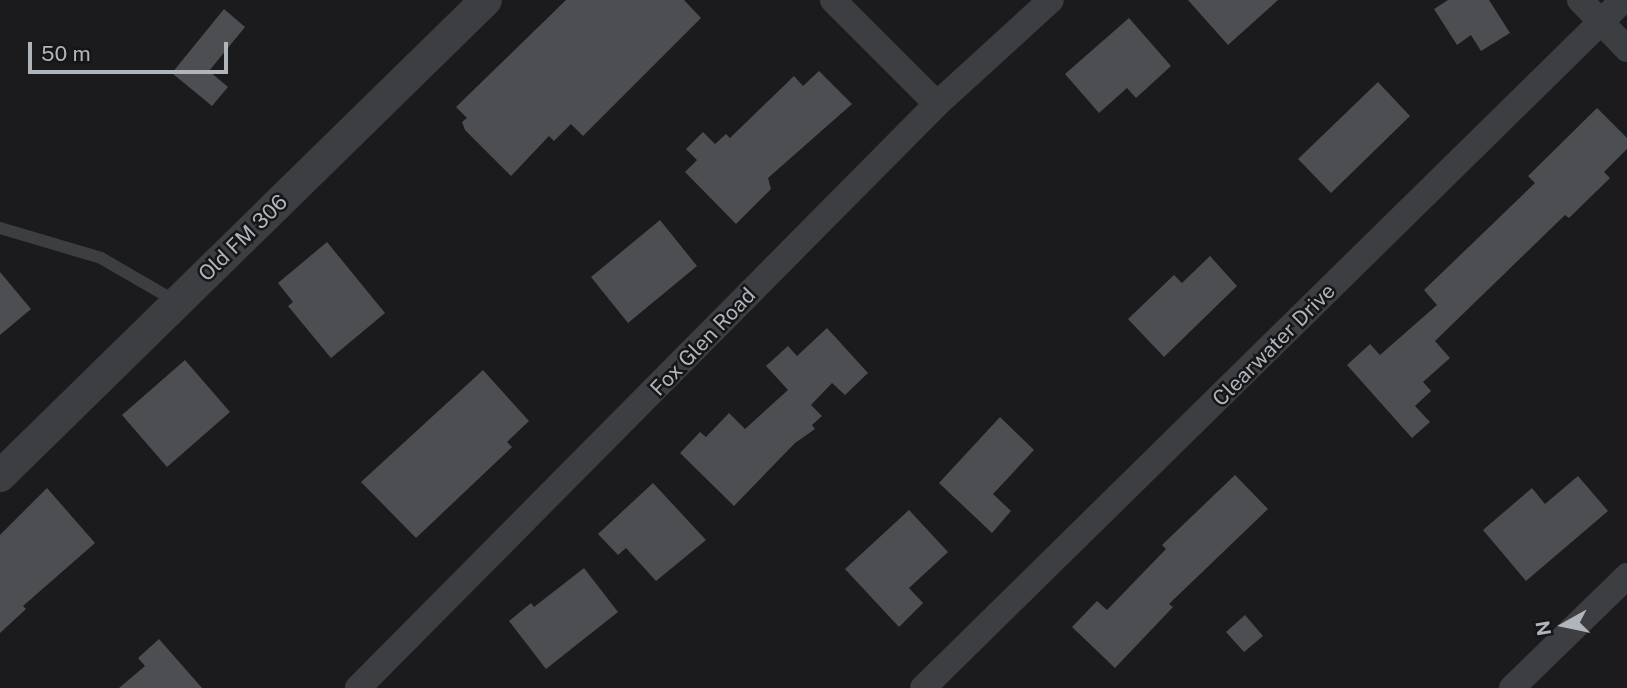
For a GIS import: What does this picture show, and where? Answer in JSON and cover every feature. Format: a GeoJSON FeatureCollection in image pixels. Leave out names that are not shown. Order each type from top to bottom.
{"type":"FeatureCollection","features":[{"type":"Feature","properties":{"kind":"street","name":"Old FM 306"},"geometry":{"type":"LineString","coordinates":[[0,476],[486,0]]}},
{"type":"Feature","properties":{"kind":"street"},"geometry":{"type":"LineString","coordinates":[[833,0],[937,104]]}},
{"type":"Feature","properties":{"kind":"street","name":"Fox Glen Road"},"geometry":{"type":"LineString","coordinates":[[358,688],[937,104],[1051,0]]}},
{"type":"Feature","properties":{"kind":"street"},"geometry":{"type":"LineString","coordinates":[[1580,0],[1627,49]]}},
{"type":"Feature","properties":{"kind":"street","name":"Clearwater Drive"},"geometry":{"type":"LineString","coordinates":[[923,688],[1623,0]]}},
{"type":"Feature","properties":{"kind":"street"},"geometry":{"type":"LineString","coordinates":[[1512,688],[1627,576]]}},
{"type":"Feature","properties":{"kind":"lane"},"geometry":{"type":"LineString","coordinates":[[0,228],[101,258],[177,302]]}},
{"type":"Feature","properties":{"kind":"building"},"geometry":{"type":"Polygon","coordinates":[[[566,0],[684,0],[701,18],[583,136],[571,124],[554,141],[549,136],[511,176],[465,130],[462,122],[467,118],[456,107],[566,0]]]}},
{"type":"Feature","properties":{"kind":"building"},"geometry":{"type":"Polygon","coordinates":[[[1188,0],[1278,0],[1228,45],[1188,0]]]}},
{"type":"Feature","properties":{"kind":"building"},"geometry":{"type":"Polygon","coordinates":[[[1448,0],[1489,0],[1510,33],[1481,51],[1471,35],[1457,45],[1434,9],[1448,0]]]}},
{"type":"Feature","properties":{"kind":"building"},"geometry":{"type":"Polygon","coordinates":[[[224,9],[245,27],[209,71],[228,87],[212,106],[172,73],[224,9]]]}},
{"type":"Feature","properties":{"kind":"building"},"geometry":{"type":"Polygon","coordinates":[[[1129,18],[1171,66],[1136,98],[1127,88],[1099,113],[1065,74],[1129,18]]]}},
{"type":"Feature","properties":{"kind":"building"},"geometry":{"type":"Polygon","coordinates":[[[819,71],[852,104],[768,178],[771,189],[736,224],[685,172],[697,160],[686,149],[703,132],[715,144],[726,134],[730,138],[794,76],[803,86],[819,71]]]}},
{"type":"Feature","properties":{"kind":"building"},"geometry":{"type":"Polygon","coordinates":[[[1378,82],[1410,116],[1331,193],[1298,159],[1378,82]]]}},
{"type":"Feature","properties":{"kind":"building"},"geometry":{"type":"Polygon","coordinates":[[[1597,108],[1627,138],[1627,149],[1604,172],[1610,178],[1569,218],[1565,215],[1435,341],[1450,358],[1423,382],[1431,391],[1415,406],[1430,422],[1412,438],[1347,365],[1370,344],[1380,355],[1437,305],[1424,290],[1535,183],[1528,176],[1597,108]]]}},
{"type":"Feature","properties":{"kind":"building"},"geometry":{"type":"Polygon","coordinates":[[[660,220],[697,266],[628,323],[591,277],[660,220]]]}},
{"type":"Feature","properties":{"kind":"building"},"geometry":{"type":"Polygon","coordinates":[[[327,242],[385,313],[331,358],[288,306],[293,302],[278,283],[327,242]]]}},
{"type":"Feature","properties":{"kind":"building"},"geometry":{"type":"Polygon","coordinates":[[[1210,256],[1237,286],[1164,357],[1128,319],[1174,275],[1182,283],[1210,256]]]}},
{"type":"Feature","properties":{"kind":"building"},"geometry":{"type":"Polygon","coordinates":[[[0,272],[31,309],[0,335],[0,272]]]}},
{"type":"Feature","properties":{"kind":"building"},"geometry":{"type":"Polygon","coordinates":[[[827,328],[868,373],[845,395],[832,383],[811,405],[822,416],[812,425],[815,429],[795,443],[734,506],[680,453],[700,432],[706,437],[729,413],[745,429],[788,390],[766,366],[788,346],[797,356],[827,328]]]}},
{"type":"Feature","properties":{"kind":"building"},"geometry":{"type":"Polygon","coordinates":[[[185,360],[230,412],[167,467],[122,415],[185,360]]]}},
{"type":"Feature","properties":{"kind":"building"},"geometry":{"type":"Polygon","coordinates":[[[483,370],[529,421],[507,442],[512,447],[416,538],[361,482],[483,370]]]}},
{"type":"Feature","properties":{"kind":"building"},"geometry":{"type":"Polygon","coordinates":[[[1000,417],[1034,450],[993,494],[1011,511],[992,533],[939,483],[1000,417]]]}},
{"type":"Feature","properties":{"kind":"building"},"geometry":{"type":"Polygon","coordinates":[[[1235,475],[1268,509],[1169,604],[1173,607],[1115,668],[1072,627],[1097,601],[1107,610],[1166,549],[1162,545],[1235,475]]]}},
{"type":"Feature","properties":{"kind":"building"},"geometry":{"type":"Polygon","coordinates":[[[1578,476],[1608,511],[1526,581],[1483,530],[1532,488],[1545,504],[1578,476]]]}},
{"type":"Feature","properties":{"kind":"building"},"geometry":{"type":"Polygon","coordinates":[[[653,483],[706,540],[656,581],[626,548],[618,555],[598,534],[653,483]]]}},
{"type":"Feature","properties":{"kind":"building"},"geometry":{"type":"Polygon","coordinates":[[[47,488],[95,543],[23,606],[26,609],[0,633],[0,535],[47,488]]]}},
{"type":"Feature","properties":{"kind":"building"},"geometry":{"type":"Polygon","coordinates":[[[909,510],[948,552],[909,588],[923,603],[899,627],[845,569],[909,510]]]}},
{"type":"Feature","properties":{"kind":"building"},"geometry":{"type":"Polygon","coordinates":[[[584,568],[618,612],[546,669],[509,621],[531,603],[534,607],[584,568]]]}},
{"type":"Feature","properties":{"kind":"building"},"geometry":{"type":"Polygon","coordinates":[[[1245,615],[1263,636],[1244,652],[1226,632],[1245,615]]]}},
{"type":"Feature","properties":{"kind":"building"},"geometry":{"type":"Polygon","coordinates":[[[159,639],[202,688],[119,688],[145,666],[138,658],[159,639]]]}}]}
